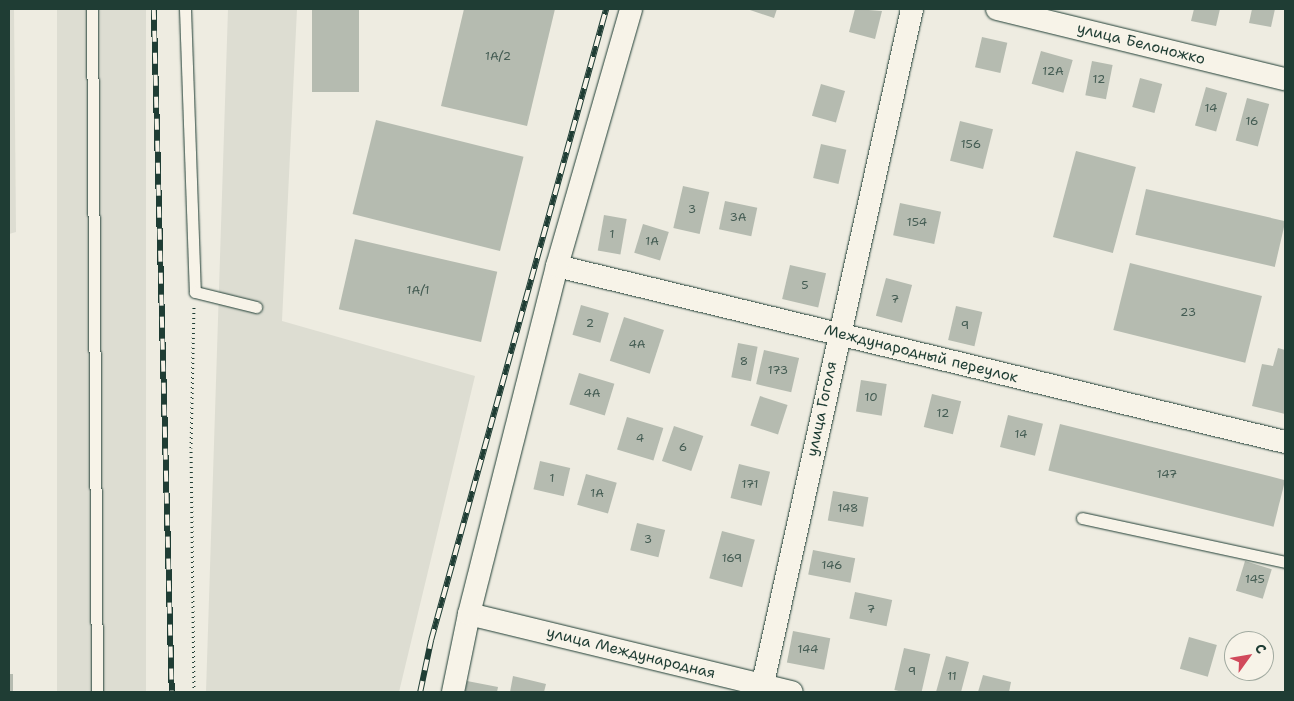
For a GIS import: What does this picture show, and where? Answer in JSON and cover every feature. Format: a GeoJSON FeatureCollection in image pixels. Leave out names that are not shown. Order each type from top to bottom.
{"type":"FeatureCollection","features":[{"type":"Feature","properties":{"kind":"street"},"geometry":{"type":"LineString","coordinates":[[453,692],[469,614],[557,266],[631,9]]}},
{"type":"Feature","properties":{"kind":"street","name":"улица Гоголя"},"geometry":{"type":"LineString","coordinates":[[762,688],[838,334],[912,9]]}},
{"type":"Feature","properties":{"kind":"street","name":"улица Белоножко"},"geometry":{"type":"LineString","coordinates":[[997,9],[1285,79]]}},
{"type":"Feature","properties":{"kind":"street","name":"Международный переулок"},"geometry":{"type":"LineString","coordinates":[[557,266],[1285,442]]}},
{"type":"Feature","properties":{"kind":"street","name":"улица Международная"},"geometry":{"type":"LineString","coordinates":[[469,614],[762,688],[792,692]]}},
{"type":"Feature","properties":{"kind":"lane"},"geometry":{"type":"LineString","coordinates":[[92,9],[97,692]]}},
{"type":"Feature","properties":{"kind":"lane"},"geometry":{"type":"LineString","coordinates":[[185,9],[195,292],[256,307]]}},
{"type":"Feature","properties":{"kind":"lane"},"geometry":{"type":"LineString","coordinates":[[1082,518],[1285,562]]}},
{"type":"Feature","properties":{"kind":"path"},"geometry":{"type":"LineString","coordinates":[[194,692],[191,448],[195,292]]}},
{"type":"Feature","properties":{"kind":"shaded area"},"geometry":{"type":"Polygon","coordinates":[[[9,9],[14,9],[16,232],[9,234],[9,9]]]}},
{"type":"Feature","properties":{"kind":"shaded area"},"geometry":{"type":"Polygon","coordinates":[[[57,9],[146,9],[146,692],[57,692],[57,9]]]}},
{"type":"Feature","properties":{"kind":"shaded area"},"geometry":{"type":"Polygon","coordinates":[[[228,9],[297,9],[282,321],[475,376],[399,692],[206,692],[228,9]]]}},
{"type":"Feature","properties":{"kind":"building"},"geometry":{"type":"Polygon","coordinates":[[[312,9],[359,9],[359,92],[312,92],[312,9]]]}},
{"type":"Feature","properties":{"kind":"building"},"geometry":{"type":"Polygon","coordinates":[[[464,9],[555,9],[527,126],[441,106],[464,9]]]}},
{"type":"Feature","properties":{"kind":"building"},"geometry":{"type":"Polygon","coordinates":[[[747,9],[777,9],[774,18],[747,9]]]}},
{"type":"Feature","properties":{"kind":"building"},"geometry":{"type":"Polygon","coordinates":[[[855,9],[882,11],[875,39],[849,32],[855,9]]]}},
{"type":"Feature","properties":{"kind":"building"},"geometry":{"type":"Polygon","coordinates":[[[1194,9],[1220,9],[1216,26],[1191,21],[1194,9]]]}},
{"type":"Feature","properties":{"kind":"building"},"geometry":{"type":"Polygon","coordinates":[[[1252,9],[1275,9],[1271,27],[1249,23],[1252,9]]]}},
{"type":"Feature","properties":{"kind":"building"},"geometry":{"type":"Polygon","coordinates":[[[982,37],[1007,43],[1000,73],[975,67],[982,37]]]}},
{"type":"Feature","properties":{"kind":"building"},"geometry":{"type":"Polygon","coordinates":[[[1041,51],[1073,60],[1063,93],[1032,84],[1041,51]]]}},
{"type":"Feature","properties":{"kind":"building"},"geometry":{"type":"Polygon","coordinates":[[[1092,61],[1113,65],[1106,99],[1085,95],[1092,61]]]}},
{"type":"Feature","properties":{"kind":"building"},"geometry":{"type":"Polygon","coordinates":[[[1140,78],[1162,84],[1154,113],[1132,107],[1140,78]]]}},
{"type":"Feature","properties":{"kind":"building"},"geometry":{"type":"Polygon","coordinates":[[[821,84],[845,91],[836,123],[812,116],[821,84]]]}},
{"type":"Feature","properties":{"kind":"building"},"geometry":{"type":"Polygon","coordinates":[[[1206,87],[1227,93],[1216,132],[1195,125],[1206,87]]]}},
{"type":"Feature","properties":{"kind":"building"},"geometry":{"type":"Polygon","coordinates":[[[1247,98],[1269,104],[1258,146],[1236,141],[1247,98]]]}},
{"type":"Feature","properties":{"kind":"building"},"geometry":{"type":"Polygon","coordinates":[[[376,120],[523,157],[500,251],[353,214],[376,120]]]}},
{"type":"Feature","properties":{"kind":"building"},"geometry":{"type":"Polygon","coordinates":[[[960,121],[993,129],[983,169],[950,161],[960,121]]]}},
{"type":"Feature","properties":{"kind":"building"},"geometry":{"type":"Polygon","coordinates":[[[821,144],[846,150],[838,184],[813,178],[821,144]]]}},
{"type":"Feature","properties":{"kind":"building"},"geometry":{"type":"Polygon","coordinates":[[[1076,151],[1136,167],[1113,253],[1053,237],[1076,151]]]}},
{"type":"Feature","properties":{"kind":"building"},"geometry":{"type":"Polygon","coordinates":[[[683,186],[709,192],[700,234],[673,228],[683,186]]]}},
{"type":"Feature","properties":{"kind":"building"},"geometry":{"type":"Polygon","coordinates":[[[1146,189],[1285,221],[1275,267],[1135,235],[1146,189]]]}},
{"type":"Feature","properties":{"kind":"building"},"geometry":{"type":"Polygon","coordinates":[[[725,201],[757,208],[751,236],[719,229],[725,201]]]}},
{"type":"Feature","properties":{"kind":"building"},"geometry":{"type":"Polygon","coordinates":[[[900,203],[941,212],[934,244],[893,235],[900,203]]]}},
{"type":"Feature","properties":{"kind":"building"},"geometry":{"type":"Polygon","coordinates":[[[604,215],[627,219],[620,254],[598,250],[604,215]]]}},
{"type":"Feature","properties":{"kind":"building"},"geometry":{"type":"Polygon","coordinates":[[[643,224],[669,232],[660,261],[634,253],[643,224]]]}},
{"type":"Feature","properties":{"kind":"building"},"geometry":{"type":"Polygon","coordinates":[[[355,239],[497,272],[481,342],[339,309],[355,239]]]}},
{"type":"Feature","properties":{"kind":"building"},"geometry":{"type":"Polygon","coordinates":[[[1130,263],[1262,296],[1245,363],[1113,330],[1130,263]]]}},
{"type":"Feature","properties":{"kind":"building"},"geometry":{"type":"Polygon","coordinates":[[[790,265],[826,273],[818,307],[782,299],[790,265]]]}},
{"type":"Feature","properties":{"kind":"building"},"geometry":{"type":"Polygon","coordinates":[[[886,278],[912,285],[902,323],[876,316],[886,278]]]}},
{"type":"Feature","properties":{"kind":"building"},"geometry":{"type":"Polygon","coordinates":[[[581,305],[609,313],[600,343],[572,335],[581,305]]]}},
{"type":"Feature","properties":{"kind":"building"},"geometry":{"type":"Polygon","coordinates":[[[956,306],[982,312],[974,346],[948,340],[956,306]]]}},
{"type":"Feature","properties":{"kind":"building"},"geometry":{"type":"Polygon","coordinates":[[[624,317],[664,330],[650,374],[610,361],[624,317]]]}},
{"type":"Feature","properties":{"kind":"building"},"geometry":{"type":"Polygon","coordinates":[[[738,343],[758,347],[751,381],[731,377],[738,343]]]}},
{"type":"Feature","properties":{"kind":"building"},"geometry":{"type":"Polygon","coordinates":[[[1278,348],[1285,350],[1285,414],[1252,406],[1262,364],[1273,366],[1278,348]]]}},
{"type":"Feature","properties":{"kind":"building"},"geometry":{"type":"Polygon","coordinates":[[[764,350],[799,358],[791,392],[756,384],[764,350]]]}},
{"type":"Feature","properties":{"kind":"building"},"geometry":{"type":"Polygon","coordinates":[[[579,373],[614,384],[605,415],[569,405],[579,373]]]}},
{"type":"Feature","properties":{"kind":"building"},"geometry":{"type":"Polygon","coordinates":[[[861,380],[887,384],[882,416],[856,412],[861,380]]]}},
{"type":"Feature","properties":{"kind":"building"},"geometry":{"type":"Polygon","coordinates":[[[932,394],[961,401],[953,434],[924,427],[932,394]]]}},
{"type":"Feature","properties":{"kind":"building"},"geometry":{"type":"Polygon","coordinates":[[[760,396],[788,405],[778,434],[750,425],[760,396]]]}},
{"type":"Feature","properties":{"kind":"building"},"geometry":{"type":"Polygon","coordinates":[[[1008,415],[1043,424],[1035,456],[1000,447],[1008,415]]]}},
{"type":"Feature","properties":{"kind":"building"},"geometry":{"type":"Polygon","coordinates":[[[627,417],[663,428],[653,461],[617,450],[627,417]]]}},
{"type":"Feature","properties":{"kind":"building"},"geometry":{"type":"Polygon","coordinates":[[[1060,424],[1285,480],[1273,527],[1048,471],[1060,424]]]}},
{"type":"Feature","properties":{"kind":"building"},"geometry":{"type":"Polygon","coordinates":[[[674,426],[703,436],[691,471],[662,461],[674,426]]]}},
{"type":"Feature","properties":{"kind":"building"},"geometry":{"type":"Polygon","coordinates":[[[540,461],[570,468],[564,496],[533,489],[540,461]]]}},
{"type":"Feature","properties":{"kind":"building"},"geometry":{"type":"Polygon","coordinates":[[[739,464],[770,472],[762,506],[731,498],[739,464]]]}},
{"type":"Feature","properties":{"kind":"building"},"geometry":{"type":"Polygon","coordinates":[[[586,474],[617,483],[608,514],[577,505],[586,474]]]}},
{"type":"Feature","properties":{"kind":"building"},"geometry":{"type":"Polygon","coordinates":[[[833,491],[868,497],[863,527],[828,521],[833,491]]]}},
{"type":"Feature","properties":{"kind":"building"},"geometry":{"type":"Polygon","coordinates":[[[637,523],[665,530],[658,557],[630,550],[637,523]]]}},
{"type":"Feature","properties":{"kind":"building"},"geometry":{"type":"Polygon","coordinates":[[[722,531],[755,540],[742,587],[709,578],[722,531]]]}},
{"type":"Feature","properties":{"kind":"building"},"geometry":{"type":"Polygon","coordinates":[[[813,550],[855,558],[850,583],[808,575],[813,550]]]}},
{"type":"Feature","properties":{"kind":"building"},"geometry":{"type":"Polygon","coordinates":[[[1245,561],[1272,569],[1263,599],[1236,591],[1245,561]]]}},
{"type":"Feature","properties":{"kind":"building"},"geometry":{"type":"Polygon","coordinates":[[[855,592],[892,600],[887,626],[849,618],[855,592]]]}},
{"type":"Feature","properties":{"kind":"building"},"geometry":{"type":"Polygon","coordinates":[[[793,631],[830,638],[824,670],[787,662],[793,631]]]}},
{"type":"Feature","properties":{"kind":"building"},"geometry":{"type":"Polygon","coordinates":[[[1189,637],[1217,645],[1208,677],[1180,669],[1189,637]]]}},
{"type":"Feature","properties":{"kind":"building"},"geometry":{"type":"Polygon","coordinates":[[[904,648],[930,654],[922,692],[894,690],[904,648]]]}},
{"type":"Feature","properties":{"kind":"building"},"geometry":{"type":"Polygon","coordinates":[[[946,656],[969,662],[961,692],[936,692],[946,656]]]}},
{"type":"Feature","properties":{"kind":"building"},"geometry":{"type":"Polygon","coordinates":[[[9,674],[13,674],[13,692],[9,692],[9,674]]]}},
{"type":"Feature","properties":{"kind":"building"},"geometry":{"type":"Polygon","coordinates":[[[983,675],[1011,682],[1009,692],[978,692],[983,675]]]}},
{"type":"Feature","properties":{"kind":"building"},"geometry":{"type":"Polygon","coordinates":[[[513,676],[546,684],[544,692],[510,692],[513,676]]]}},
{"type":"Feature","properties":{"kind":"building"},"geometry":{"type":"Polygon","coordinates":[[[467,681],[498,687],[497,692],[465,692],[467,681]]]}},
{"type":"Feature","properties":{"kind":"railway"},"geometry":{"type":"LineString","coordinates":[[154,9],[172,692]]}},
{"type":"Feature","properties":{"kind":"railway"},"geometry":{"type":"LineString","coordinates":[[420,692],[431,640],[606,9]]}}]}
